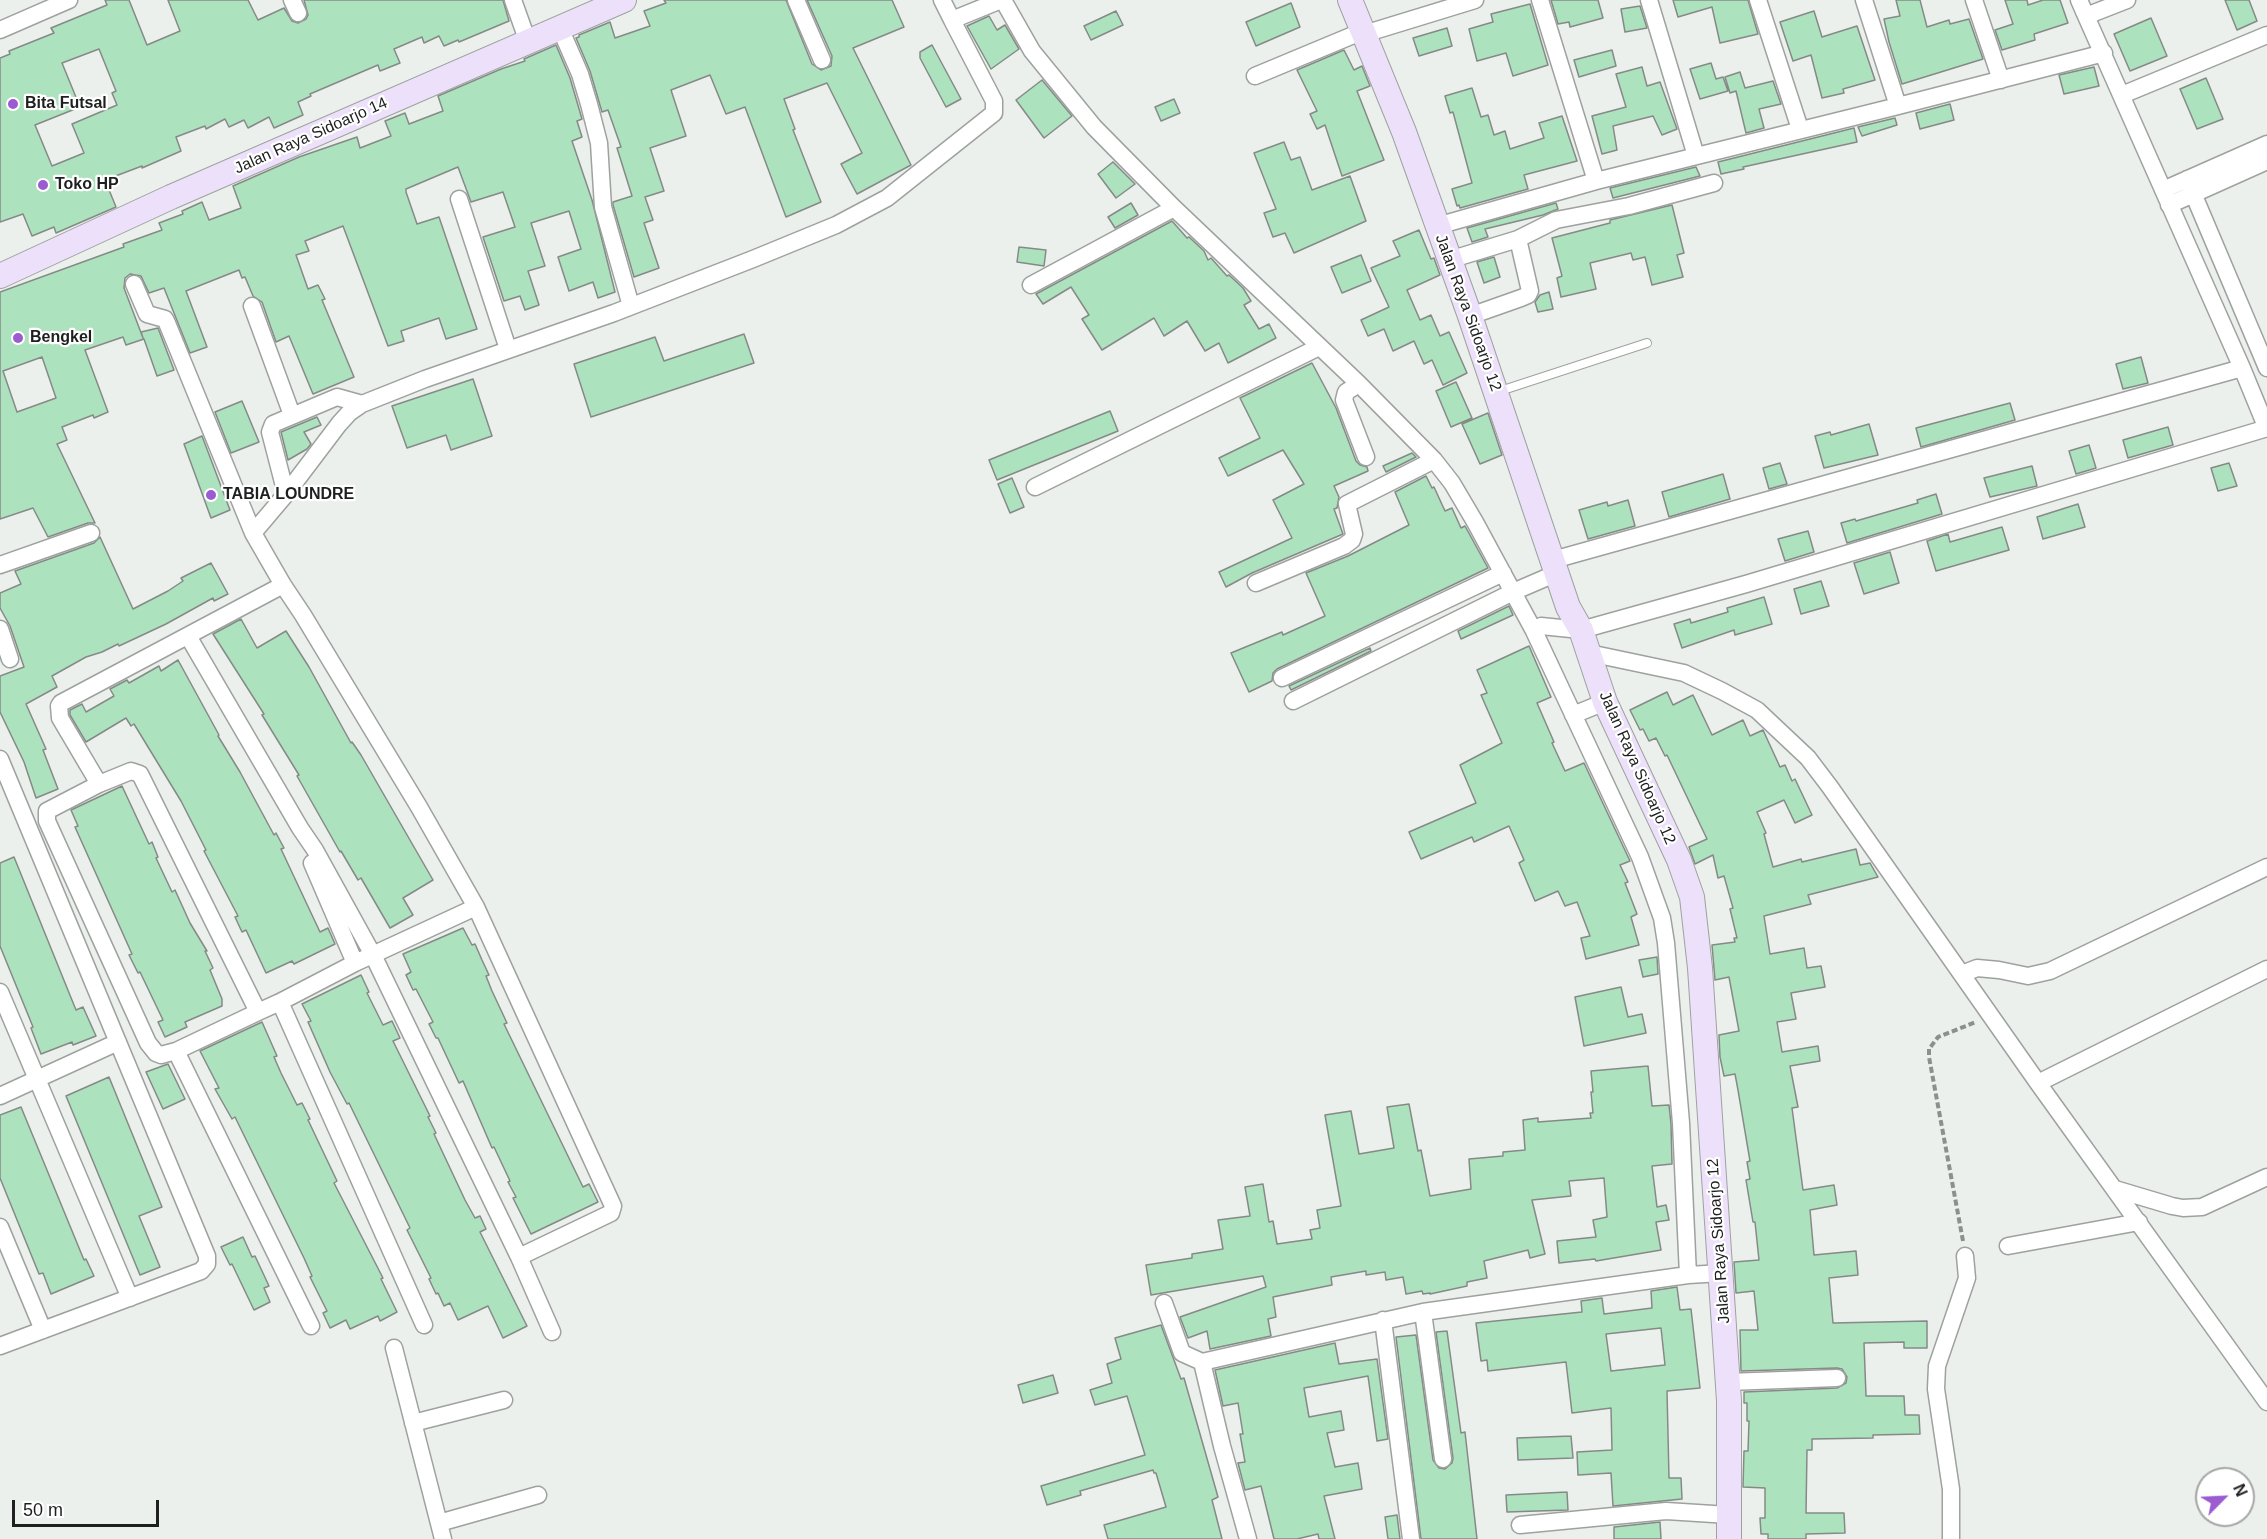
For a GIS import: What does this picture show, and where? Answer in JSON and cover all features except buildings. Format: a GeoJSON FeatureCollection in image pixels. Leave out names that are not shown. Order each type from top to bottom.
{"type":"FeatureCollection","features":[{"type":"Feature","properties":{"kind":"main road","name":"Jalan Raya Sidoarjo 14"},"geometry":{"type":"LineString","coordinates":[[0,276],[171,197],[624,0]]}},
{"type":"Feature","properties":{"kind":"main road","name":"Jalan Raya Sidoarjo 12"},"geometry":{"type":"LineString","coordinates":[[1350,0],[1404,132],[1496,392],[1538,578],[1568,607],[1576,630],[1589,653],[1588,709],[1679,860],[1692,897],[1700,968],[1718,1273],[1728,1382],[1725,1515],[1729,1539]]}},
{"type":"Feature","properties":{"kind":"street"},"geometry":{"type":"LineString","coordinates":[[0,30],[69,0]]}},
{"type":"Feature","properties":{"kind":"street"},"geometry":{"type":"LineString","coordinates":[[513,0],[528,42]]}},
{"type":"Feature","properties":{"kind":"street"},"geometry":{"type":"LineString","coordinates":[[796,0],[822,60]]}},
{"type":"Feature","properties":{"kind":"street"},"geometry":{"type":"LineString","coordinates":[[253,533],[339,424],[362,404],[631,306],[773,251],[836,225],[887,198],[991,117],[996,110],[994,101],[942,0]]}},
{"type":"Feature","properties":{"kind":"street"},"geometry":{"type":"LineString","coordinates":[[952,20],[1002,0],[1032,51],[1094,127],[1174,208],[1359,384],[1434,460],[1469,512],[1503,573]]}},
{"type":"Feature","properties":{"kind":"street"},"geometry":{"type":"LineString","coordinates":[[1255,76],[1364,32],[1476,0]]}},
{"type":"Feature","properties":{"kind":"street"},"geometry":{"type":"LineString","coordinates":[[1540,0],[1596,181]]}},
{"type":"Feature","properties":{"kind":"street"},"geometry":{"type":"LineString","coordinates":[[1649,0],[1696,156]]}},
{"type":"Feature","properties":{"kind":"street"},"geometry":{"type":"LineString","coordinates":[[1758,0],[1800,129]]}},
{"type":"Feature","properties":{"kind":"street"},"geometry":{"type":"LineString","coordinates":[[1864,0],[1898,106]]}},
{"type":"Feature","properties":{"kind":"street"},"geometry":{"type":"LineString","coordinates":[[1974,0],[2001,80]]}},
{"type":"Feature","properties":{"kind":"street"},"geometry":{"type":"LineString","coordinates":[[1534,631],[1541,626],[1576,630],[1746,584],[2264,429],[2265,424],[2242,368],[2079,0]]}},
{"type":"Feature","properties":{"kind":"street"},"geometry":{"type":"LineString","coordinates":[[2086,16],[2127,0]]}},
{"type":"Feature","properties":{"kind":"street"},"geometry":{"type":"LineString","coordinates":[[560,28],[574,58],[599,143],[603,207],[631,306]]}},
{"type":"Feature","properties":{"kind":"street"},"geometry":{"type":"LineString","coordinates":[[2122,95],[2267,35]]}},
{"type":"Feature","properties":{"kind":"street"},"geometry":{"type":"LineString","coordinates":[[1437,225],[1596,181],[2104,53]]}},
{"type":"Feature","properties":{"kind":"street"},"geometry":{"type":"LineString","coordinates":[[2166,198],[2267,144]]}},
{"type":"Feature","properties":{"kind":"street"},"geometry":{"type":"LineString","coordinates":[[2190,187],[2267,161]]}},
{"type":"Feature","properties":{"kind":"street"},"geometry":{"type":"LineString","coordinates":[[1449,260],[1518,239],[1556,220],[1629,206],[1714,183]]}},
{"type":"Feature","properties":{"kind":"street"},"geometry":{"type":"LineString","coordinates":[[2190,187],[2267,369]]}},
{"type":"Feature","properties":{"kind":"street"},"geometry":{"type":"LineString","coordinates":[[459,199],[508,349]]}},
{"type":"Feature","properties":{"kind":"street"},"geometry":{"type":"LineString","coordinates":[[1031,285],[1174,208]]}},
{"type":"Feature","properties":{"kind":"street"},"geometry":{"type":"LineString","coordinates":[[1470,316],[1528,296],[1530,291],[1518,239]]}},
{"type":"Feature","properties":{"kind":"street"},"geometry":{"type":"LineString","coordinates":[[134,284],[147,314],[165,319],[167,323],[253,533],[350,691],[476,907],[613,1210],[519,1257]]}},
{"type":"Feature","properties":{"kind":"street"},"geometry":{"type":"LineString","coordinates":[[252,306],[292,415]]}},
{"type":"Feature","properties":{"kind":"street"},"geometry":{"type":"LineString","coordinates":[[1035,487],[1319,347]]}},
{"type":"Feature","properties":{"kind":"street"},"geometry":{"type":"LineString","coordinates":[[1293,701],[1538,578],[2242,368]]}},
{"type":"Feature","properties":{"kind":"street"},"geometry":{"type":"LineString","coordinates":[[1359,384],[1346,392],[1344,400],[1366,457]]}},
{"type":"Feature","properties":{"kind":"street"},"geometry":{"type":"LineString","coordinates":[[286,494],[270,427],[292,415],[337,397],[362,404]]}},
{"type":"Feature","properties":{"kind":"street"},"geometry":{"type":"LineString","coordinates":[[1256,583],[1344,546],[1352,540],[1354,534],[1347,504],[1434,460]]}},
{"type":"Feature","properties":{"kind":"street"},"geometry":{"type":"LineString","coordinates":[[0,565],[91,533]]}},
{"type":"Feature","properties":{"kind":"street"},"geometry":{"type":"LineString","coordinates":[[1282,678],[1503,573],[1538,578]]}},
{"type":"Feature","properties":{"kind":"street"},"geometry":{"type":"LineString","coordinates":[[1538,578],[1534,631],[1588,709],[1662,918],[1666,943],[1692,1275]]}},
{"type":"Feature","properties":{"kind":"street"},"geometry":{"type":"LineString","coordinates":[[99,784],[60,717],[61,703],[283,585]]}},
{"type":"Feature","properties":{"kind":"street"},"geometry":{"type":"LineString","coordinates":[[0,629],[10,659]]}},
{"type":"Feature","properties":{"kind":"street"},"geometry":{"type":"LineString","coordinates":[[188,636],[315,850],[374,955],[519,1257],[552,1332]]}},
{"type":"Feature","properties":{"kind":"street"},"geometry":{"type":"LineString","coordinates":[[1589,653],[1684,673],[1757,710],[1808,758],[2267,1402]]}},
{"type":"Feature","properties":{"kind":"street"},"geometry":{"type":"LineString","coordinates":[[0,759],[207,1256],[207,1264],[201,1270],[0,1346]]}},
{"type":"Feature","properties":{"kind":"street"},"geometry":{"type":"LineString","coordinates":[[258,1012],[143,779],[136,772],[131,771],[99,784],[50,808],[46,815],[47,821],[148,1043],[156,1053],[162,1055],[176,1051],[280,1002],[355,963],[476,907]]}},
{"type":"Feature","properties":{"kind":"street"},"geometry":{"type":"LineString","coordinates":[[300,828],[308,854],[355,963]]}},
{"type":"Feature","properties":{"kind":"street"},"geometry":{"type":"LineString","coordinates":[[1962,974],[1977,968],[2028,976],[2050,971],[2267,867]]}},
{"type":"Feature","properties":{"kind":"street"},"geometry":{"type":"LineString","coordinates":[[2038,1083],[2267,969]]}},
{"type":"Feature","properties":{"kind":"street"},"geometry":{"type":"LineString","coordinates":[[0,992],[130,1298]]}},
{"type":"Feature","properties":{"kind":"street"},"geometry":{"type":"LineString","coordinates":[[280,1002],[424,1325]]}},
{"type":"Feature","properties":{"kind":"street"},"geometry":{"type":"LineString","coordinates":[[0,1096],[118,1042]]}},
{"type":"Feature","properties":{"kind":"street"},"geometry":{"type":"LineString","coordinates":[[176,1051],[311,1326]]}},
{"type":"Feature","properties":{"kind":"street"},"geometry":{"type":"LineString","coordinates":[[2115,1189],[2183,1209],[2202,1208],[2267,1177]]}},
{"type":"Feature","properties":{"kind":"street"},"geometry":{"type":"LineString","coordinates":[[2008,1246],[2139,1222]]}},
{"type":"Feature","properties":{"kind":"street"},"geometry":{"type":"LineString","coordinates":[[0,1227],[43,1330]]}},
{"type":"Feature","properties":{"kind":"street"},"geometry":{"type":"LineString","coordinates":[[1951,1539],[1951,1489],[1936,1389],[1937,1366],[1967,1278],[1965,1256]]}},
{"type":"Feature","properties":{"kind":"street"},"geometry":{"type":"LineString","coordinates":[[1164,1303],[1182,1353],[1202,1362],[1423,1312],[1718,1273]]}},
{"type":"Feature","properties":{"kind":"street"},"geometry":{"type":"LineString","coordinates":[[1423,1312],[1443,1459]]}},
{"type":"Feature","properties":{"kind":"street"},"geometry":{"type":"LineString","coordinates":[[1383,1320],[1411,1539]]}},
{"type":"Feature","properties":{"kind":"street"},"geometry":{"type":"LineString","coordinates":[[394,1348],[441,1531],[538,1496]]}},
{"type":"Feature","properties":{"kind":"street"},"geometry":{"type":"LineString","coordinates":[[1202,1362],[1221,1446],[1248,1539]]}},
{"type":"Feature","properties":{"kind":"street"},"geometry":{"type":"LineString","coordinates":[[1728,1382],[1837,1378]]}},
{"type":"Feature","properties":{"kind":"street"},"geometry":{"type":"LineString","coordinates":[[413,1423],[504,1400]]}},
{"type":"Feature","properties":{"kind":"street"},"geometry":{"type":"LineString","coordinates":[[1520,1525],[1666,1511],[1725,1515]]}},
{"type":"Feature","properties":{"kind":"lane"},"geometry":{"type":"LineString","coordinates":[[1496,392],[1647,343]]}},
{"type":"Feature","properties":{"kind":"path"},"geometry":{"type":"LineString","coordinates":[[1965,1256],[1929,1049],[1938,1037],[1991,1017]]}},
{"type":"Feature","properties":{"kind":"place","name":"Bita Futsal"},"geometry":{"type":"Point","coordinates":[13,104]}},
{"type":"Feature","properties":{"kind":"place","name":"Toko HP"},"geometry":{"type":"Point","coordinates":[43,185]}},
{"type":"Feature","properties":{"kind":"place","name":"Bengkel"},"geometry":{"type":"Point","coordinates":[18,338]}},
{"type":"Feature","properties":{"kind":"place","name":"TABIA LOUNDRE"},"geometry":{"type":"Point","coordinates":[211,495]}}]}
